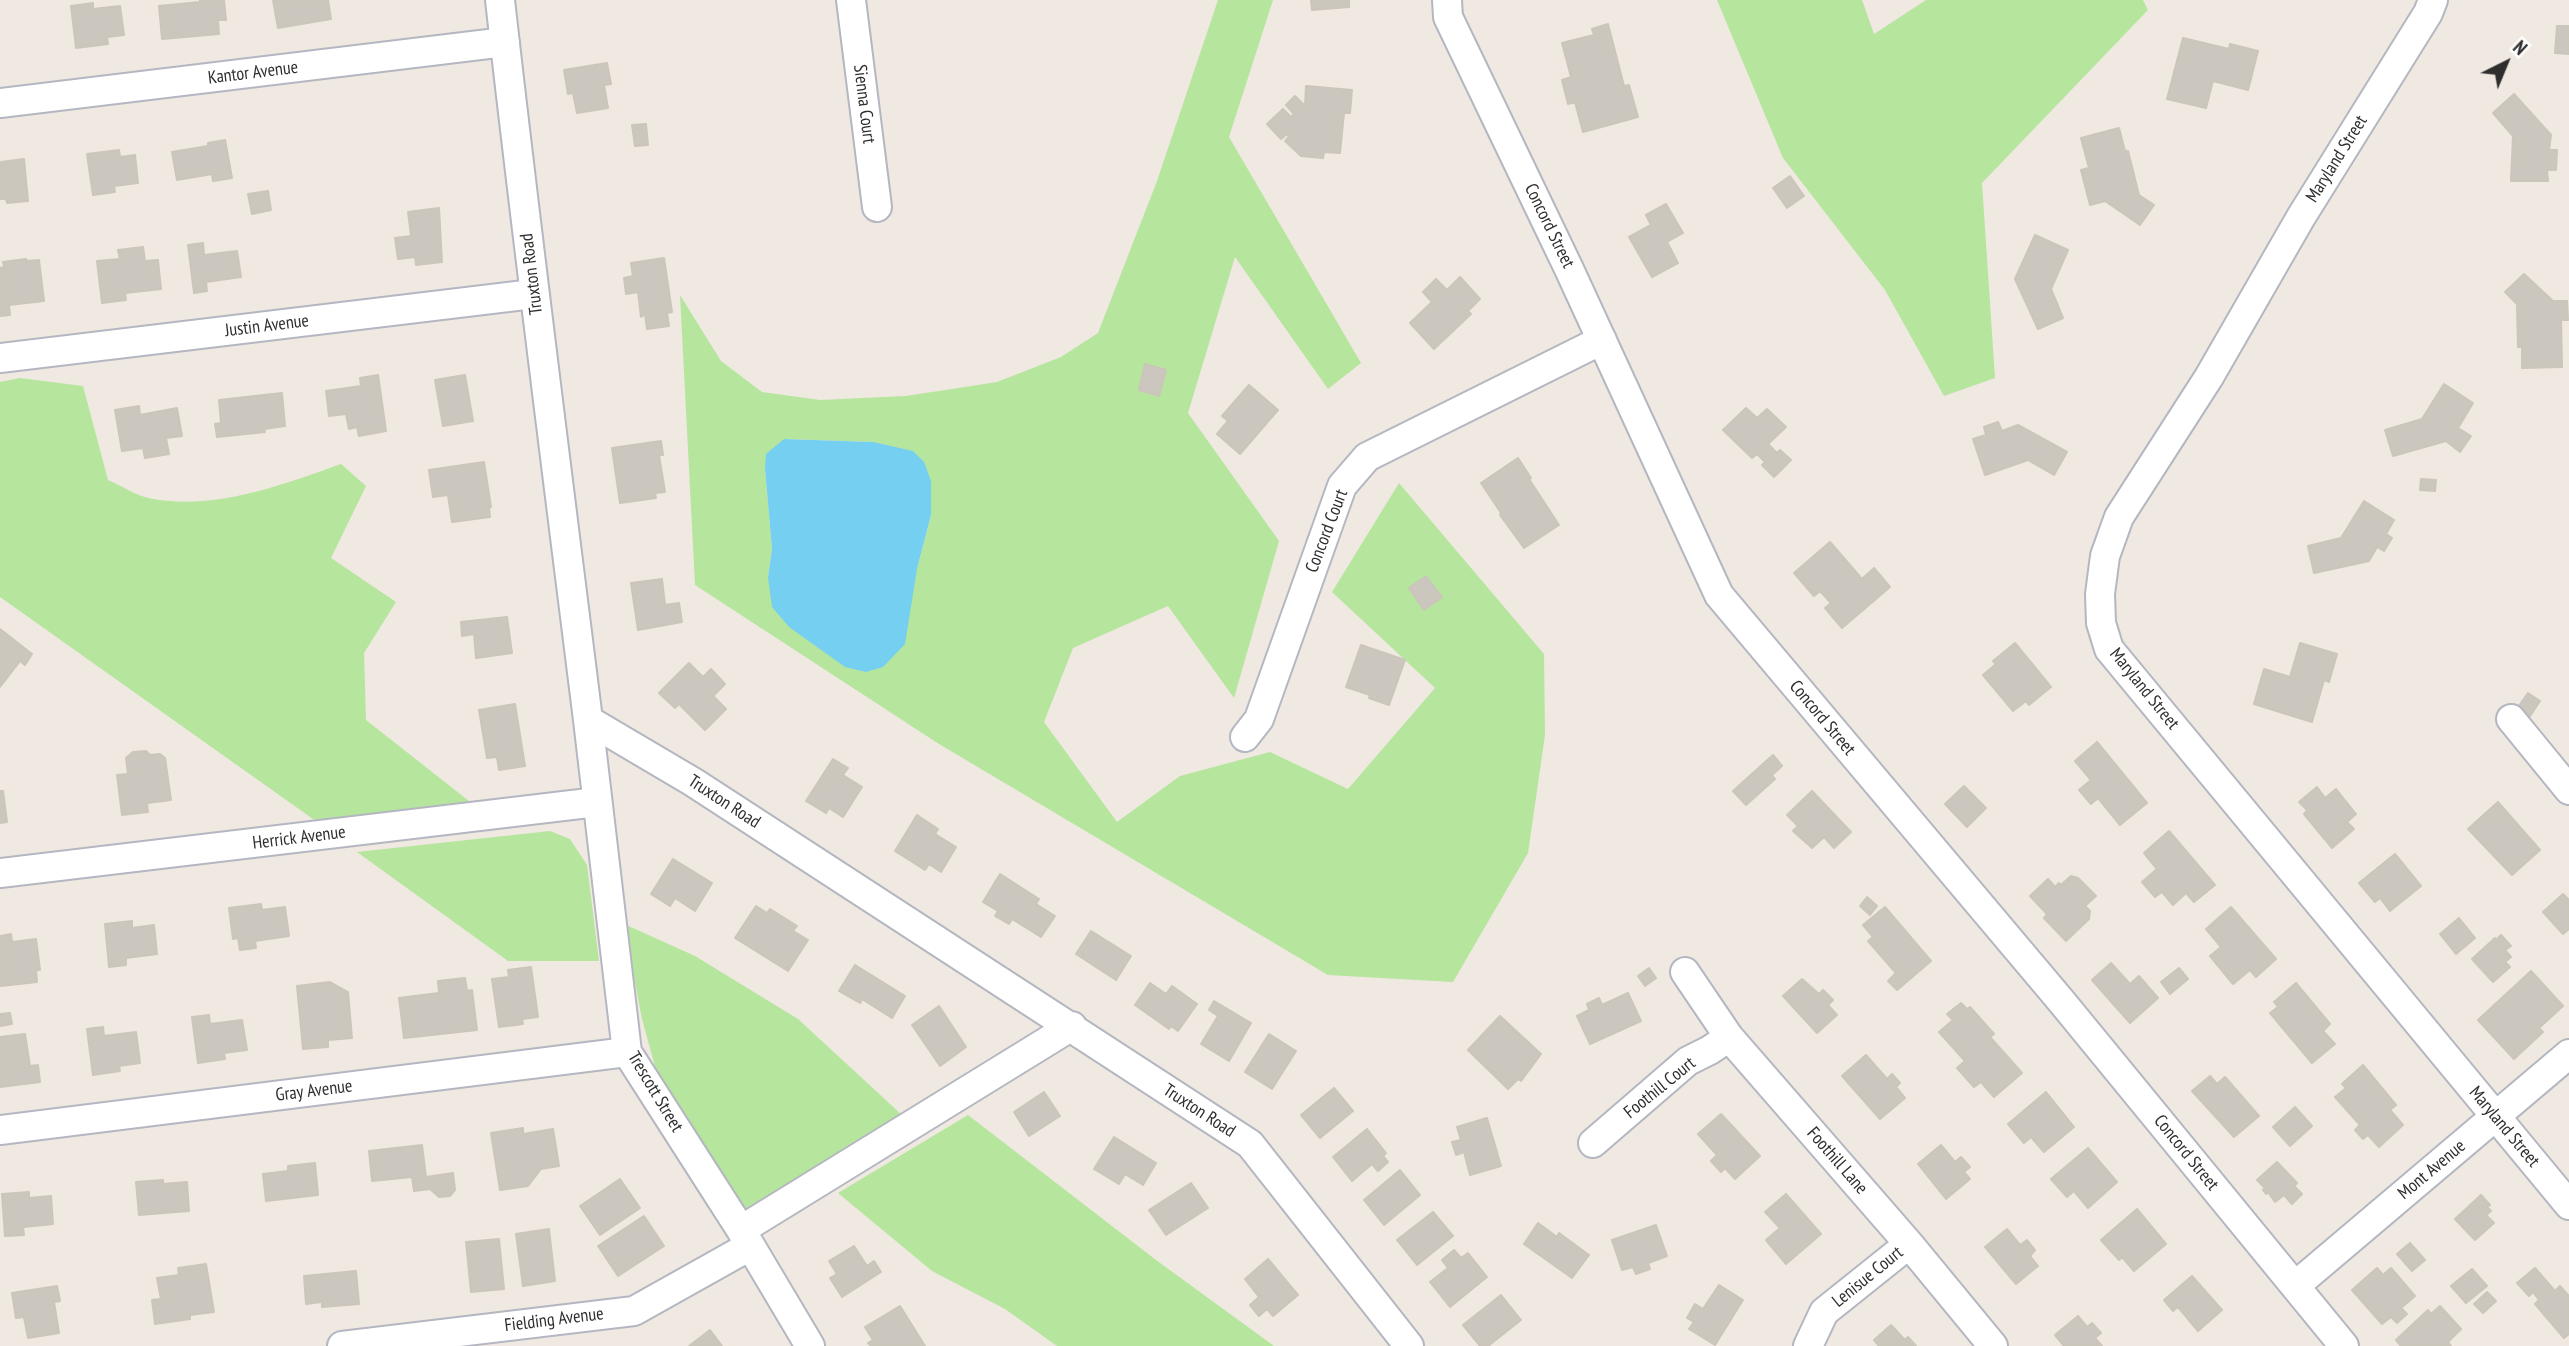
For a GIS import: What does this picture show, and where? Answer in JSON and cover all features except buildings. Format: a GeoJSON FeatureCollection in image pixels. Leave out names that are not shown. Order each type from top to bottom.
{"type":"FeatureCollection","features":[{"type":"Feature","properties":{"kind":"street","name":"Truxton Road"},"geometry":{"type":"LineString","coordinates":[[500,0],[533,294],[550,406],[587,720],[692,782],[1072,1026],[1250,1144],[1409,1346]]}},
{"type":"Feature","properties":{"kind":"street","name":"Sienna Court"},"geometry":{"type":"LineString","coordinates":[[851,0],[877,207]]}},
{"type":"Feature","properties":{"kind":"street","name":"Concord Street"},"geometry":{"type":"LineString","coordinates":[[1447,0],[1448,17],[1602,340],[1718,595],[2054,992],[2344,1346]]}},
{"type":"Feature","properties":{"kind":"street","name":"Maryland Street"},"geometry":{"type":"LineString","coordinates":[[2433,0],[2428,13],[2301,217],[2209,377],[2119,517],[2105,556],[2100,594],[2101,623],[2109,649],[2569,1205]]}},
{"type":"Feature","properties":{"kind":"street","name":"Kantor Avenue"},"geometry":{"type":"LineString","coordinates":[[0,103],[505,42]]}},
{"type":"Feature","properties":{"kind":"street","name":"Justin Avenue"},"geometry":{"type":"LineString","coordinates":[[0,358],[533,294]]}},
{"type":"Feature","properties":{"kind":"street","name":"Concord Court"},"geometry":{"type":"LineString","coordinates":[[1245,737],[1259,719],[1342,486],[1367,457],[1602,340]]}},
{"type":"Feature","properties":{"kind":"street"},"geometry":{"type":"LineString","coordinates":[[2511,719],[2569,790]]}},
{"type":"Feature","properties":{"kind":"street","name":"Trescott Street"},"geometry":{"type":"LineString","coordinates":[[587,720],[627,1052],[746,1238],[810,1346]]}},
{"type":"Feature","properties":{"kind":"street","name":"Herrick Avenue"},"geometry":{"type":"LineString","coordinates":[[0,873],[597,802]]}},
{"type":"Feature","properties":{"kind":"street","name":"Foothill Lane"},"geometry":{"type":"LineString","coordinates":[[1685,972],[1729,1037],[1909,1244],[1993,1346]]}},
{"type":"Feature","properties":{"kind":"street","name":"Fielding Avenue"},"geometry":{"type":"LineString","coordinates":[[342,1346],[634,1311],[1072,1026]]}},
{"type":"Feature","properties":{"kind":"street","name":"Foothill Court"},"geometry":{"type":"LineString","coordinates":[[1594,1143],[1688,1061],[1729,1037]]}},
{"type":"Feature","properties":{"kind":"street","name":"Gray Avenue"},"geometry":{"type":"LineString","coordinates":[[0,1130],[627,1052]]}},
{"type":"Feature","properties":{"kind":"street","name":"Mont Avenue"},"geometry":{"type":"LineString","coordinates":[[2295,1286],[2569,1054]]}},
{"type":"Feature","properties":{"kind":"street","name":"Lenisue Court"},"geometry":{"type":"LineString","coordinates":[[1808,1346],[1824,1312],[1909,1244]]}},
{"type":"Feature","properties":{"kind":"green space"},"geometry":{"type":"Polygon","coordinates":[[[1218,0],[1273,0],[1229,137],[1361,363],[1328,389],[1235,257],[1188,413],[1279,541],[1234,698],[1168,606],[1073,648],[1044,722],[1117,822],[1180,776],[1270,752],[1348,789],[1435,688],[1332,592],[1399,483],[1544,654],[1545,735],[1528,853],[1453,982],[1328,975],[939,744],[695,585],[680,295],[721,361],[762,392],[820,400],[906,396],[997,382],[1061,357],[1098,333],[1157,181],[1218,0]],[[784,439],[765,469],[772,549],[768,577],[917,569],[931,515],[873,442],[784,439]]]}},
{"type":"Feature","properties":{"kind":"green space"},"geometry":{"type":"Polygon","coordinates":[[[1717,0],[1862,0],[1874,34],[1926,0],[2143,0],[2148,10],[1982,183],[1995,378],[1944,396],[1885,290],[1783,158],[1717,0]]]}},
{"type":"Feature","properties":{"kind":"green space"},"geometry":{"type":"Polygon","coordinates":[[[20,378],[83,386],[108,480],[147,498],[177,502],[249,494],[341,464],[366,486],[331,558],[396,602],[364,653],[366,720],[474,805],[320,824],[0,597],[0,382],[20,378]]]}},
{"type":"Feature","properties":{"kind":"green space"},"geometry":{"type":"Polygon","coordinates":[[[550,831],[570,839],[587,865],[599,961],[508,961],[357,852],[550,831]]]}},
{"type":"Feature","properties":{"kind":"green space"},"geometry":{"type":"Polygon","coordinates":[[[624,924],[695,956],[798,1019],[902,1115],[747,1221],[659,1081],[642,1019],[624,924]]]}},
{"type":"Feature","properties":{"kind":"green space"},"geometry":{"type":"Polygon","coordinates":[[[968,1115],[1156,1260],[1274,1346],[1057,1346],[1005,1309],[932,1271],[838,1193],[968,1115]]]}},
{"type":"Feature","properties":{"kind":"water"},"geometry":{"type":"Polygon","coordinates":[[[784,439],[873,442],[913,451],[924,462],[931,481],[931,515],[917,569],[905,644],[883,667],[866,672],[845,667],[789,627],[772,607],[768,577],[772,549],[766,454],[784,439]]]}}]}
